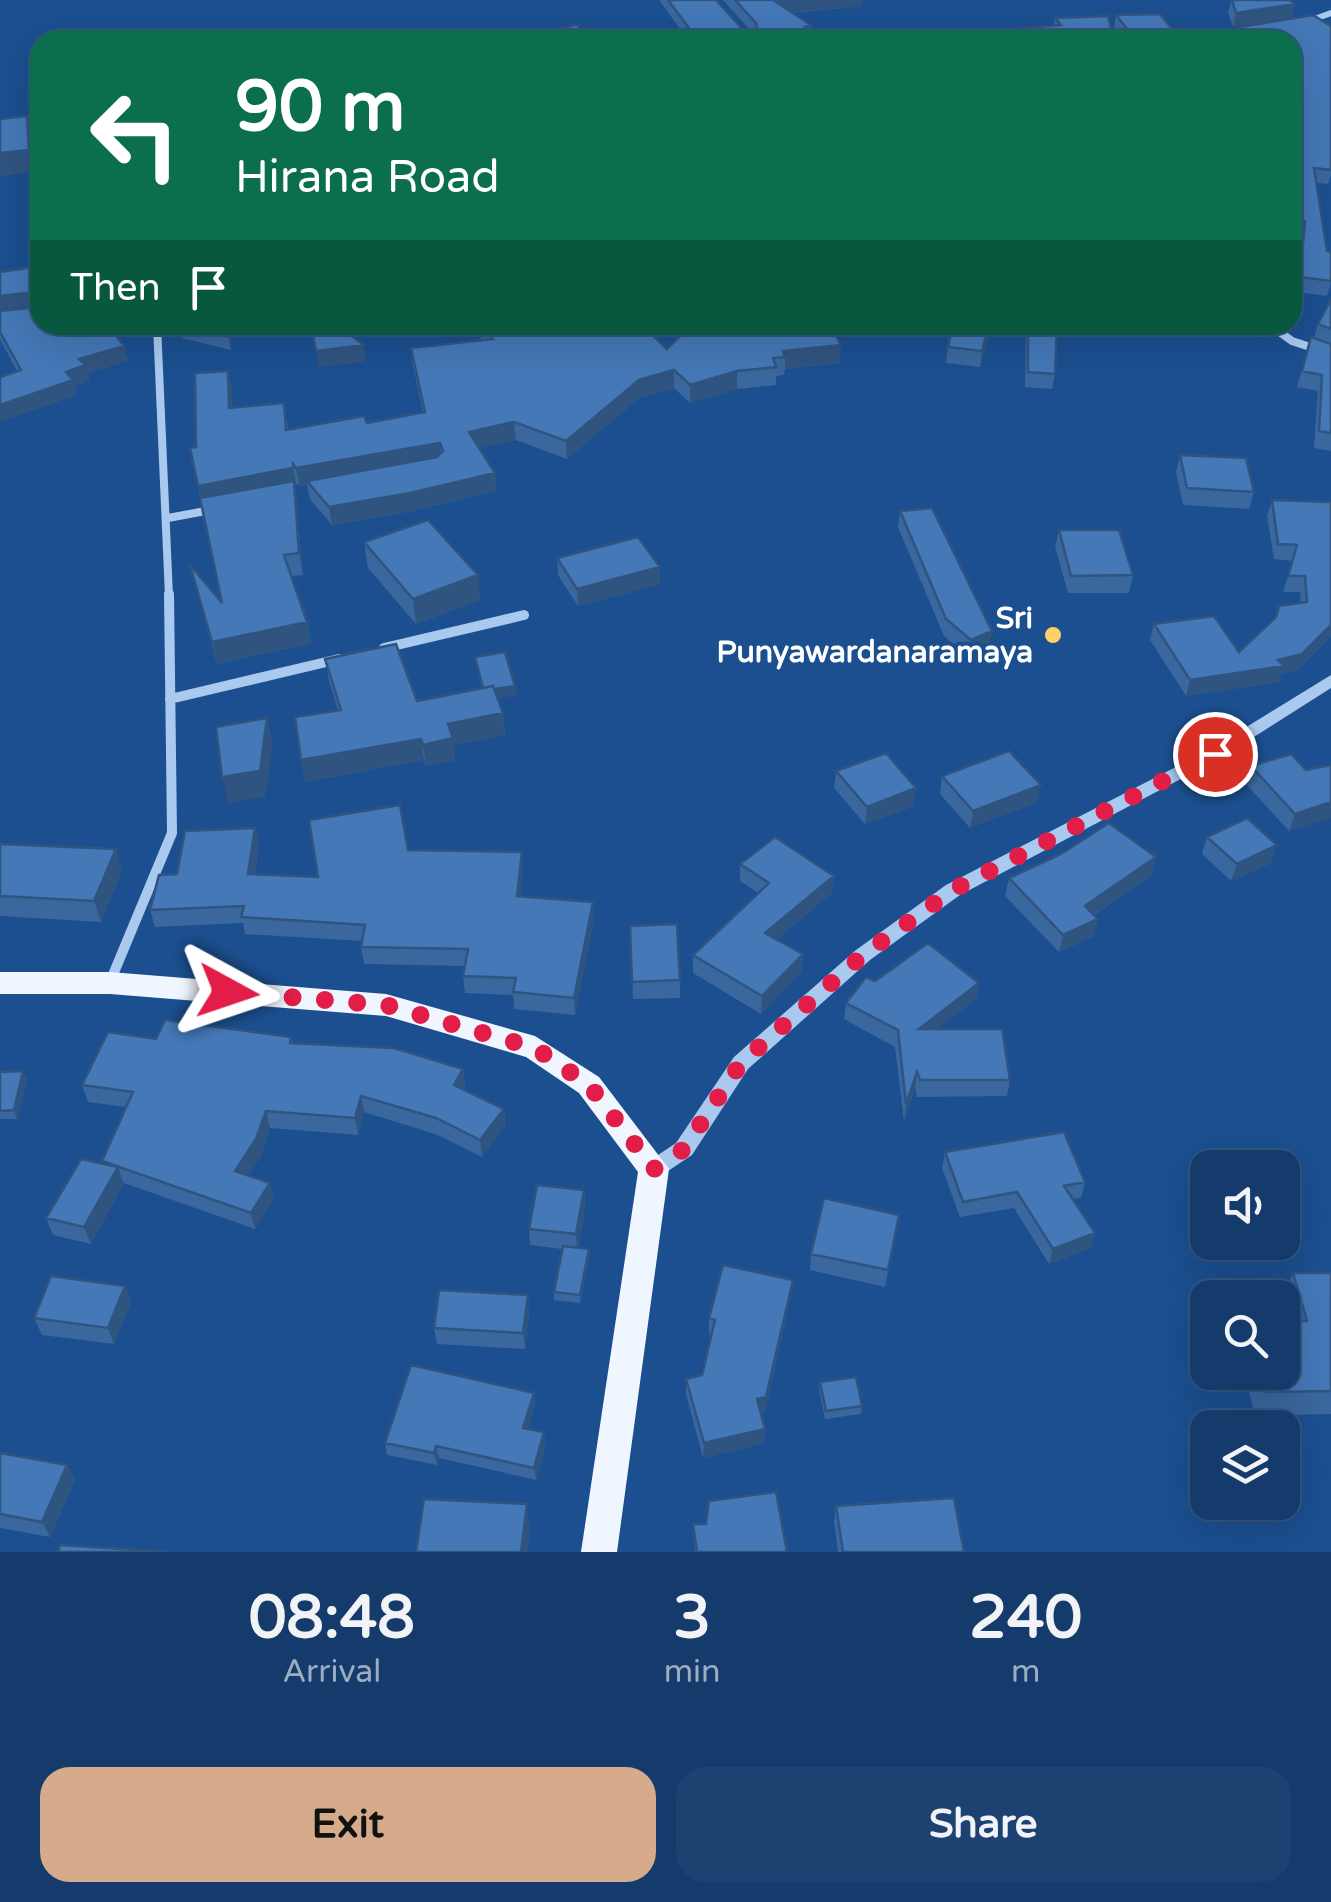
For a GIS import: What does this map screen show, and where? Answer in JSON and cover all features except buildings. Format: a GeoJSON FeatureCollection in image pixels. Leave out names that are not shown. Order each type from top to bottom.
{"type":"FeatureCollection","features":[{"type":"Feature","properties":{"kind":"main road"},"geometry":{"type":"LineString","coordinates":[[0,983],[110,983],[386,1005],[535,1048],[589,1085],[654,1169],[599,1552]]}},
{"type":"Feature","properties":{"kind":"street"},"geometry":{"type":"LineString","coordinates":[[1302,22],[1331,13]]}},
{"type":"Feature","properties":{"kind":"street"},"geometry":{"type":"LineString","coordinates":[[1254,30],[1266,28]]}},
{"type":"Feature","properties":{"kind":"street"},"geometry":{"type":"LineString","coordinates":[[110,983],[172,833],[168,518],[159,335]]}},
{"type":"Feature","properties":{"kind":"street"},"geometry":{"type":"LineString","coordinates":[[1284,335],[1331,354]]}},
{"type":"Feature","properties":{"kind":"street"},"geometry":{"type":"LineString","coordinates":[[168,518],[226,507]]}},
{"type":"Feature","properties":{"kind":"street"},"geometry":{"type":"LineString","coordinates":[[375,651],[524,615]]}},
{"type":"Feature","properties":{"kind":"street"},"geometry":{"type":"LineString","coordinates":[[170,699],[356,655]]}},
{"type":"Feature","properties":{"kind":"street"},"geometry":{"type":"LineString","coordinates":[[654,1169],[684,1149],[741,1063],[863,955],[953,890],[1215,754],[1331,680]]}},
{"type":"Feature","properties":{"kind":"place","name":"Sri Punyawardanaramaya"},"geometry":{"type":"Point","coordinates":[1053,635]}},
{"type":"Feature","properties":{"kind":"route"},"geometry":{"type":"LineString","coordinates":[[228,992],[386,1005],[535,1048],[589,1085],[654,1169],[684,1149],[741,1063],[863,955],[953,890],[1215,754]]}}]}
